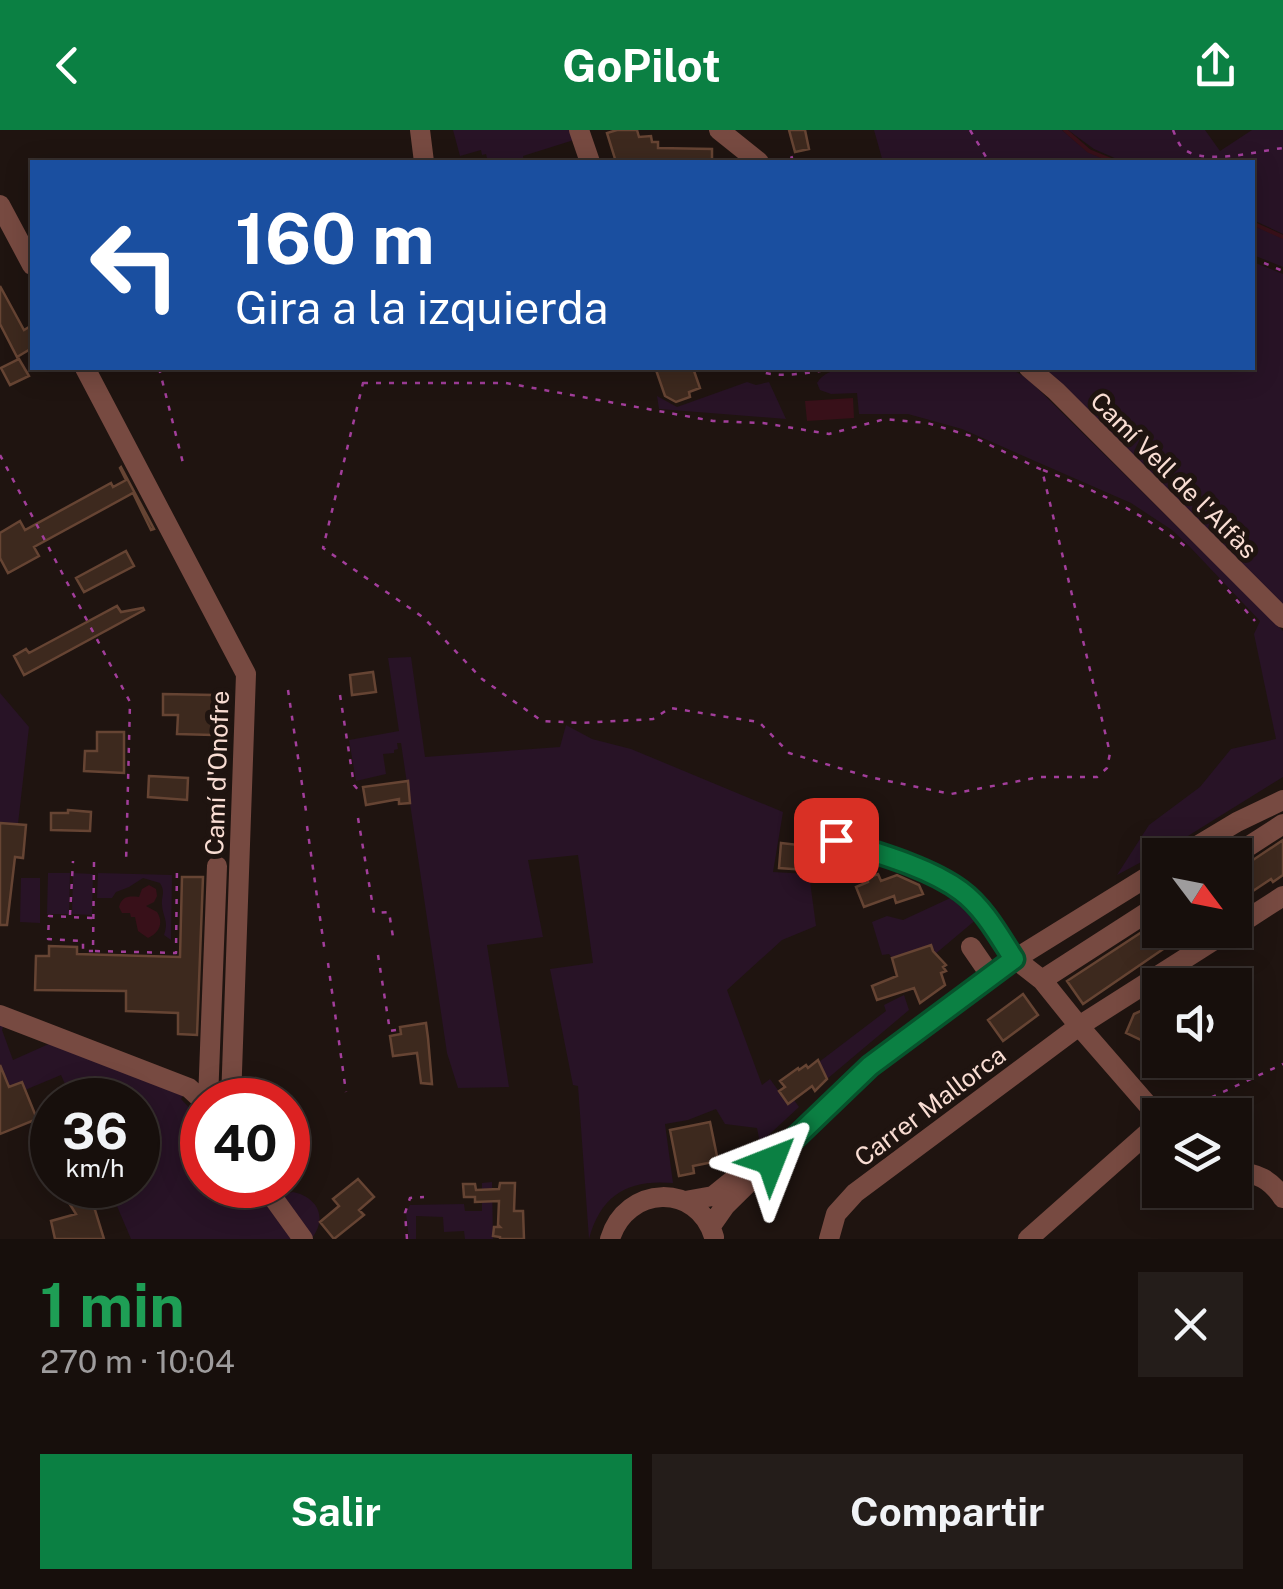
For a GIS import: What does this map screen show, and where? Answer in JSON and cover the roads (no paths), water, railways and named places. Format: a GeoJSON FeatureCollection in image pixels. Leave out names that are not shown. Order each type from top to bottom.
{"type":"FeatureCollection","features":[{"type":"Feature","properties":{"kind":"street"},"geometry":{"type":"LineString","coordinates":[[420,130],[424,160]]}},
{"type":"Feature","properties":{"kind":"street"},"geometry":{"type":"LineString","coordinates":[[579,130],[589,160]]}},
{"type":"Feature","properties":{"kind":"street"},"geometry":{"type":"LineString","coordinates":[[719,130],[756,160]]}},
{"type":"Feature","properties":{"kind":"street"},"geometry":{"type":"LineString","coordinates":[[0,205],[30,261]]}},
{"type":"Feature","properties":{"kind":"street","name":"Camí d'Onofre"},"geometry":{"type":"LineString","coordinates":[[85,370],[246,674],[232,1078]]}},
{"type":"Feature","properties":{"kind":"street","name":"Camí Vell de l'Alfàs"},"geometry":{"type":"LineString","coordinates":[[1031,370],[1283,618]]}},
{"type":"Feature","properties":{"kind":"street"},"geometry":{"type":"LineString","coordinates":[[1237,822],[1283,788]]}},
{"type":"Feature","properties":{"kind":"street"},"geometry":{"type":"LineString","coordinates":[[1210,838],[1283,800]]}},
{"type":"Feature","properties":{"kind":"street"},"geometry":{"type":"LineString","coordinates":[[1252,844],[1283,824]]}},
{"type":"Feature","properties":{"kind":"street"},"geometry":{"type":"LineString","coordinates":[[836,840],[892,858],[963,892],[984,914],[1014,959],[1042,980],[1142,1099]]}},
{"type":"Feature","properties":{"kind":"street"},"geometry":{"type":"LineString","coordinates":[[207,1078],[217,866]]}},
{"type":"Feature","properties":{"kind":"street"},"geometry":{"type":"LineString","coordinates":[[685,1202],[713,1196],[909,1034],[1014,959],[1142,879]]}},
{"type":"Feature","properties":{"kind":"street","name":"Carrer Mallorca"},"geometry":{"type":"LineString","coordinates":[[1252,915],[1283,896]]}},
{"type":"Feature","properties":{"kind":"street"},"geometry":{"type":"LineString","coordinates":[[1042,980],[1142,916]]}},
{"type":"Feature","properties":{"kind":"street"},"geometry":{"type":"LineString","coordinates":[[970,947],[991,976]]}},
{"type":"Feature","properties":{"kind":"street","name":"Carrer Mallorca"},"geometry":{"type":"LineString","coordinates":[[829,1239],[836,1214],[854,1193],[1079,1026],[1201,948]]}},
{"type":"Feature","properties":{"kind":"street"},"geometry":{"type":"LineString","coordinates":[[0,1015],[180,1084]]}},
{"type":"Feature","properties":{"kind":"street"},"geometry":{"type":"LineString","coordinates":[[713,1233],[725,1206],[840,1093]]}},
{"type":"Feature","properties":{"kind":"street"},"geometry":{"type":"LineString","coordinates":[[1028,1239],[1142,1136]]}},
{"type":"Feature","properties":{"kind":"street"},"geometry":{"type":"LineString","coordinates":[[1252,1173],[1274,1184],[1283,1198]]}},
{"type":"Feature","properties":{"kind":"street"},"geometry":{"type":"LineString","coordinates":[[610,1239],[620,1218],[650,1198],[668,1197],[700,1210],[713,1233]]}},
{"type":"Feature","properties":{"kind":"street"},"geometry":{"type":"LineString","coordinates":[[280,1208],[302,1239]]}},
{"type":"Feature","properties":{"kind":"waterway"},"geometry":{"type":"LineString","coordinates":[[1065,130],[1089,151],[1111,160]]}},
{"type":"Feature","properties":{"kind":"waterway"},"geometry":{"type":"LineString","coordinates":[[1255,224],[1283,237]]}}]}
